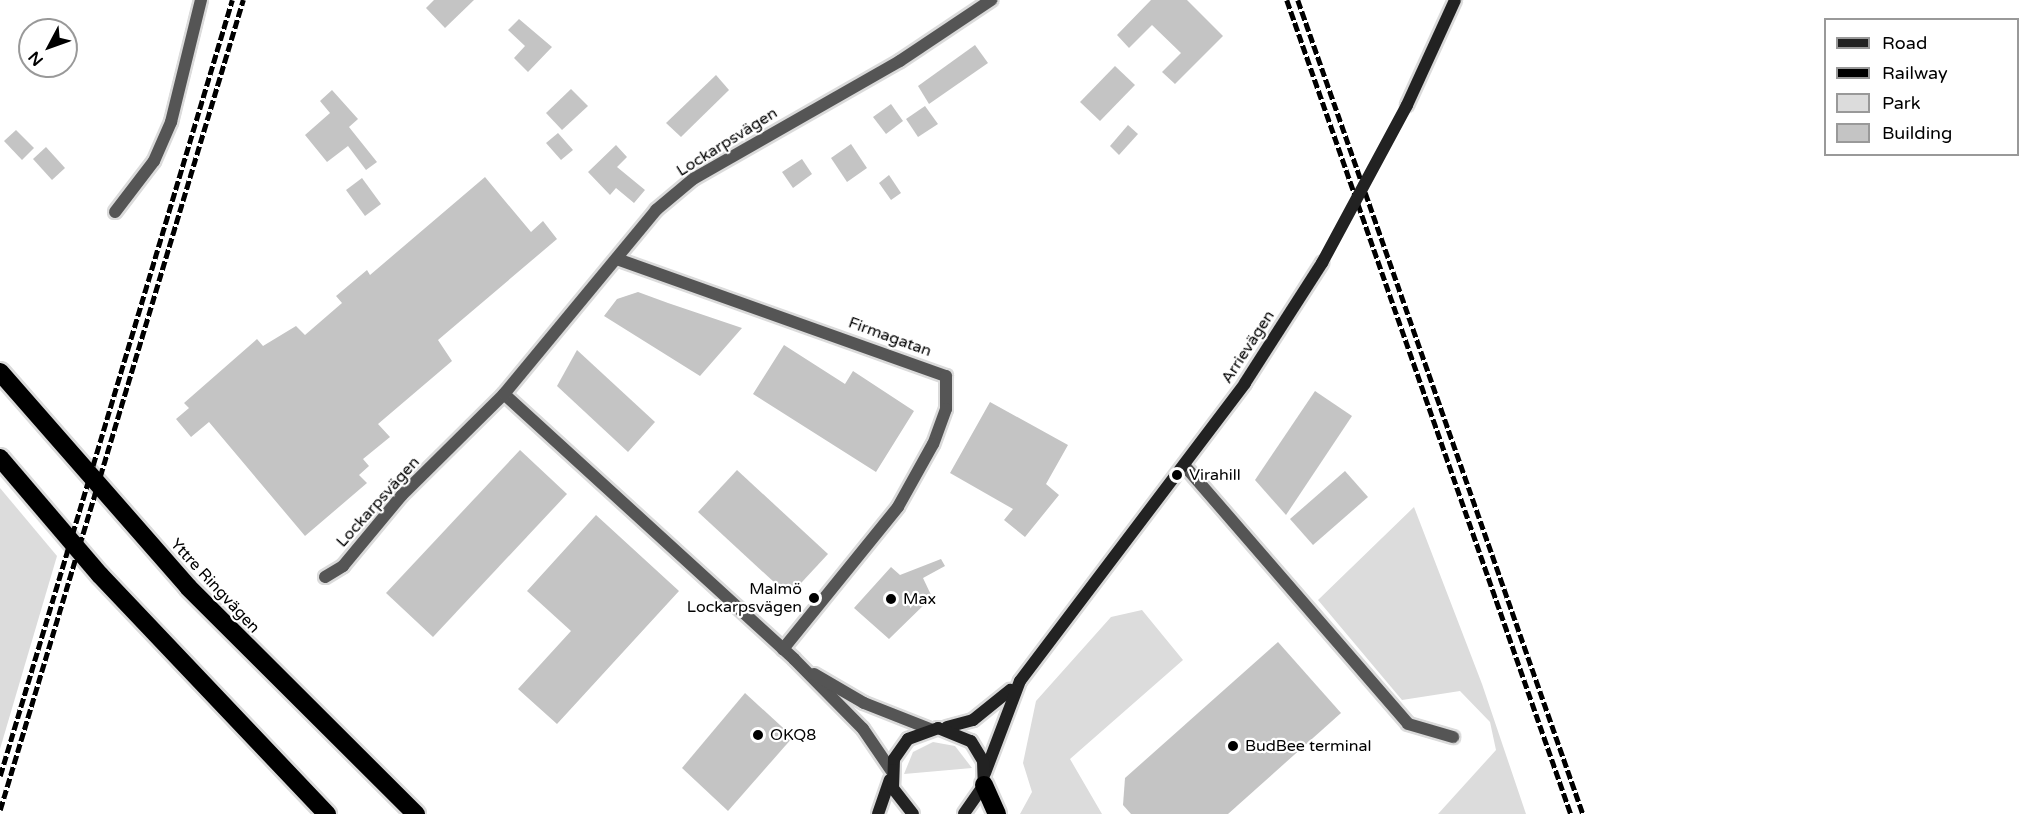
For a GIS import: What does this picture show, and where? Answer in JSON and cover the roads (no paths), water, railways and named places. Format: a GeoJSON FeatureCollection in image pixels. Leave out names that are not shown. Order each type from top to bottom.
{"type":"FeatureCollection","features":[{"type":"Feature","properties":{"kind":"highway","name":"Yttre Ringvägen"},"geometry":{"type":"LineString","coordinates":[[0,372],[188,587],[413,812]]}},
{"type":"Feature","properties":{"kind":"highway"},"geometry":{"type":"LineString","coordinates":[[0,458],[100,575],[327,814]]}},
{"type":"Feature","properties":{"kind":"highway"},"geometry":{"type":"LineString","coordinates":[[984,779],[998,814]]}},
{"type":"Feature","properties":{"kind":"main road","name":"Arrievägen"},"geometry":{"type":"LineString","coordinates":[[891,773],[900,748],[934,729],[973,720],[1020,681],[1245,383],[1322,263],[1407,105],[1455,0]]}},
{"type":"Feature","properties":{"kind":"main road","name":"Arrievägen"},"geometry":{"type":"LineString","coordinates":[[964,814],[984,779],[1020,681]]}},
{"type":"Feature","properties":{"kind":"main road"},"geometry":{"type":"LineString","coordinates":[[934,729],[971,741],[984,779]]}},
{"type":"Feature","properties":{"kind":"main road"},"geometry":{"type":"LineString","coordinates":[[878,814],[891,773]]}},
{"type":"Feature","properties":{"kind":"main road"},"geometry":{"type":"LineString","coordinates":[[891,773],[898,800],[913,814]]}},
{"type":"Feature","properties":{"kind":"street"},"geometry":{"type":"LineString","coordinates":[[115,212],[154,161],[171,122],[201,0]]}},
{"type":"Feature","properties":{"kind":"street","name":"Lockarpsvägen"},"geometry":{"type":"LineString","coordinates":[[325,577],[343,566],[402,495],[504,394],[656,210],[693,179],[900,61],[991,0]]}},
{"type":"Feature","properties":{"kind":"street","name":"Firmagatan"},"geometry":{"type":"LineString","coordinates":[[617,259],[946,376],[945,409],[936,435],[898,507],[783,649]]}},
{"type":"Feature","properties":{"kind":"street"},"geometry":{"type":"LineString","coordinates":[[504,394],[794,659],[863,729],[891,773]]}},
{"type":"Feature","properties":{"kind":"street"},"geometry":{"type":"LineString","coordinates":[[1184,465],[1407,724],[1453,737]]}},
{"type":"Feature","properties":{"kind":"street"},"geometry":{"type":"LineString","coordinates":[[794,659],[864,703],[934,729]]}},
{"type":"Feature","properties":{"kind":"railway"},"geometry":{"type":"LineString","coordinates":[[0,776],[232,0]]}},
{"type":"Feature","properties":{"kind":"railway"},"geometry":{"type":"LineString","coordinates":[[0,810],[243,0]]}},
{"type":"Feature","properties":{"kind":"railway"},"geometry":{"type":"LineString","coordinates":[[1287,0],[1571,814]]}},
{"type":"Feature","properties":{"kind":"railway"},"geometry":{"type":"LineString","coordinates":[[1298,0],[1583,814]]}},
{"type":"Feature","properties":{"kind":"place","name":"Virahill"},"geometry":{"type":"Point","coordinates":[1177,475]}},
{"type":"Feature","properties":{"kind":"place","name":"Malmö Lockarpsvägen"},"geometry":{"type":"Point","coordinates":[814,598]}},
{"type":"Feature","properties":{"kind":"place","name":"Max"},"geometry":{"type":"Point","coordinates":[891,599]}},
{"type":"Feature","properties":{"kind":"place","name":"OKQ8"},"geometry":{"type":"Point","coordinates":[758,735]}},
{"type":"Feature","properties":{"kind":"place","name":"BudBee terminal"},"geometry":{"type":"Point","coordinates":[1233,746]}}]}
